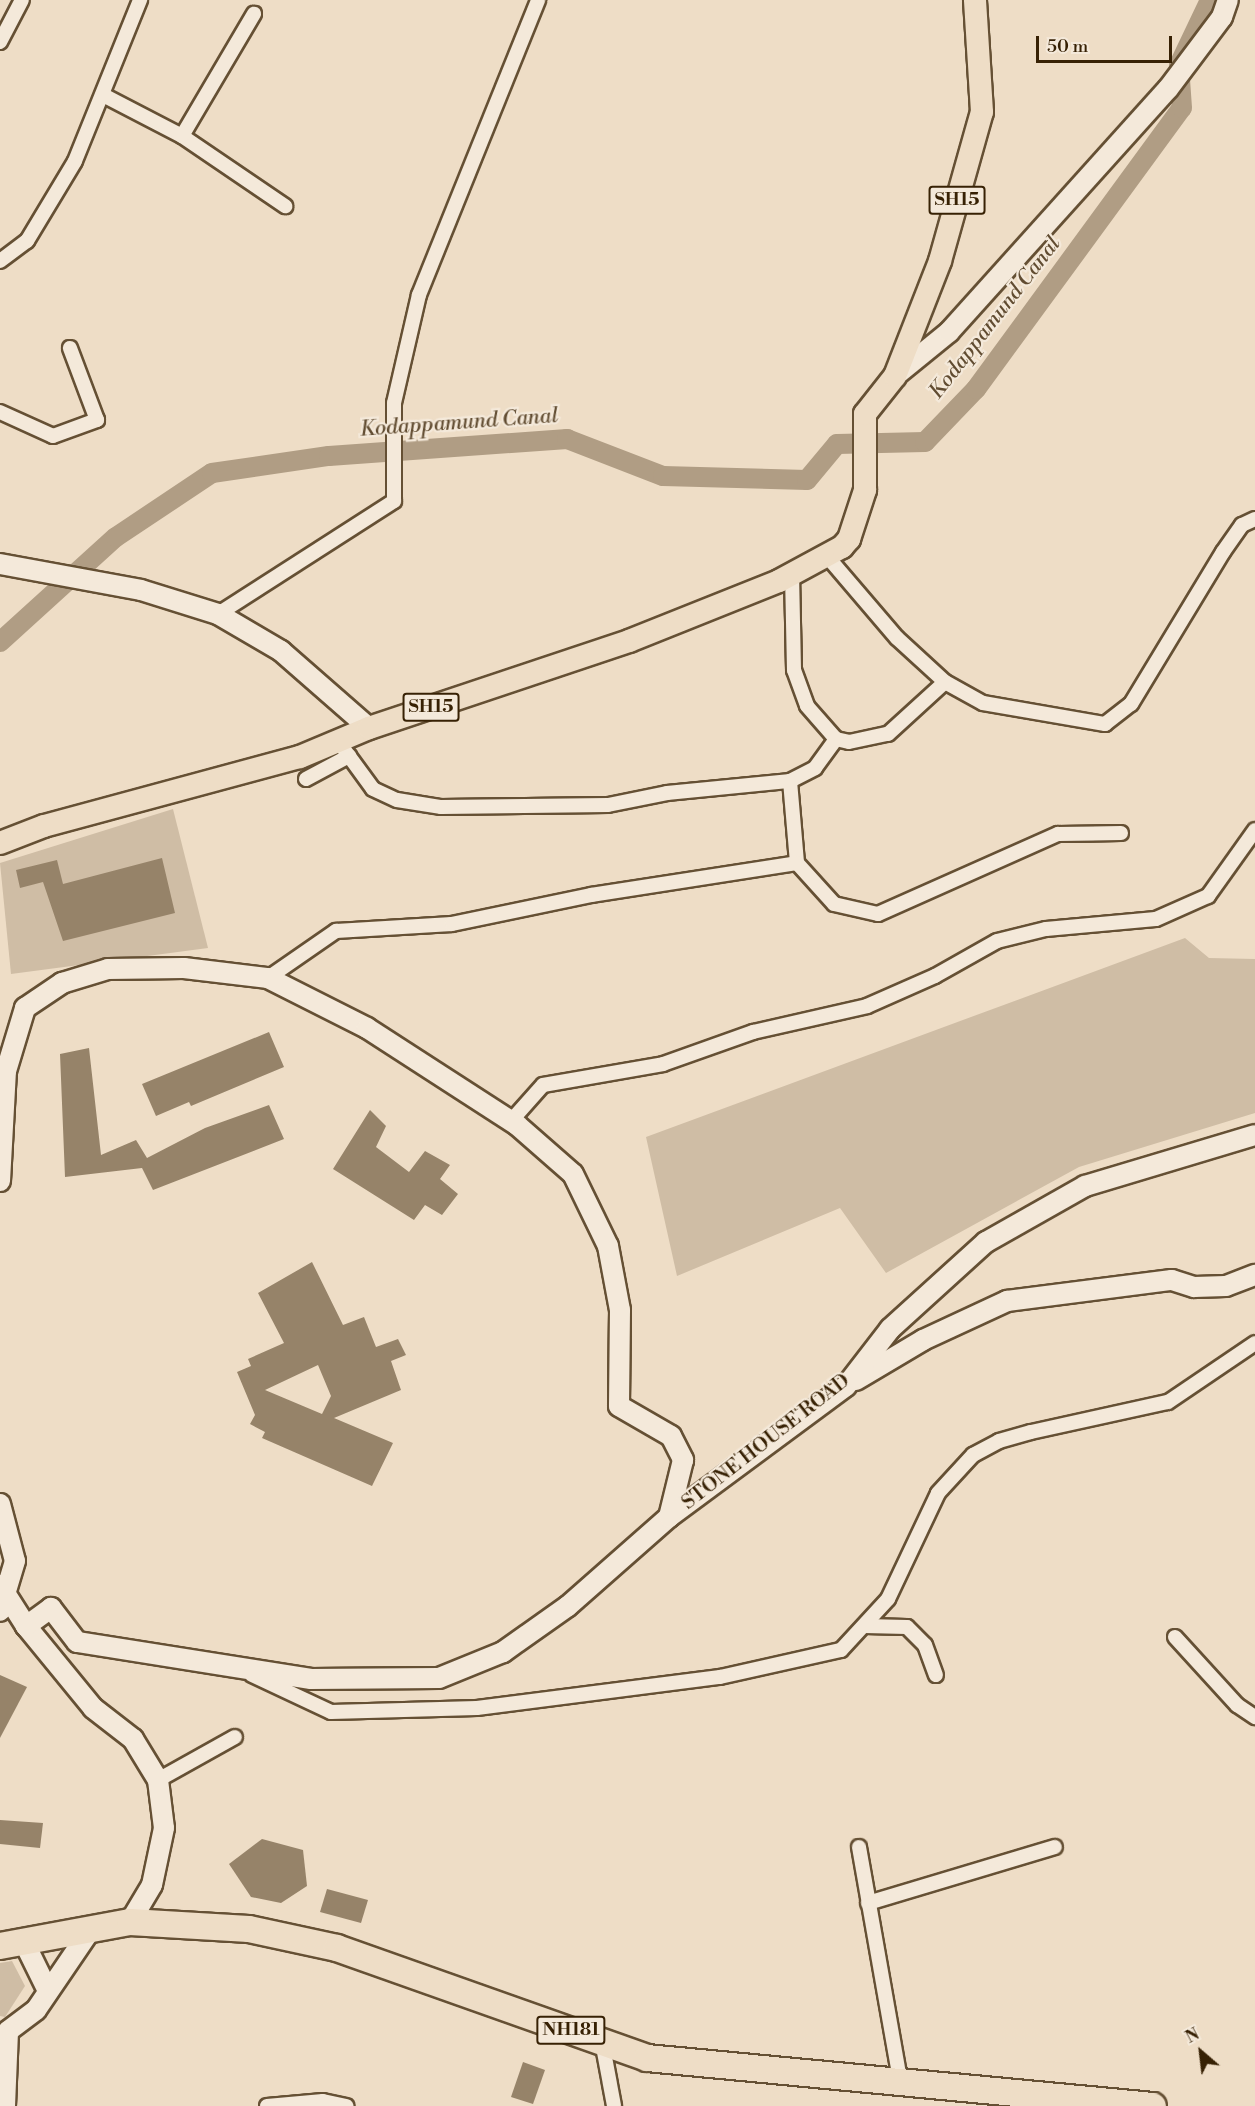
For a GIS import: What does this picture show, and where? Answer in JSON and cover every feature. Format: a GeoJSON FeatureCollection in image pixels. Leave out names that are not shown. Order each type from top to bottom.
{"type":"FeatureCollection","features":[{"type":"Feature","properties":{"kind":"highway","name":"NH181"},"geometry":{"type":"LineString","coordinates":[[12,1944],[130,1922],[249,1929],[337,1948],[647,2058],[901,2085],[1153,2106]]}},
{"type":"Feature","properties":{"kind":"main road","name":"SH15"},"geometry":{"type":"LineString","coordinates":[[0,843],[44,826],[300,757],[343,748],[369,728],[629,641],[792,574],[849,539],[865,490],[865,414],[890,382],[940,261],[981,112],[975,0]]}},
{"type":"Feature","properties":{"kind":"street"},"geometry":{"type":"LineString","coordinates":[[0,42],[22,0]]}},
{"type":"Feature","properties":{"kind":"street"},"geometry":{"type":"LineString","coordinates":[[0,261],[27,241],[75,161],[140,0]]}},
{"type":"Feature","properties":{"kind":"street"},"geometry":{"type":"LineString","coordinates":[[218,614],[394,501],[394,403],[418,295],[538,0]]}},
{"type":"Feature","properties":{"kind":"street"},"geometry":{"type":"LineString","coordinates":[[890,382],[949,332],[1168,89],[1196,55],[1228,0]]}},
{"type":"Feature","properties":{"kind":"street"},"geometry":{"type":"LineString","coordinates":[[182,136],[254,14]]}},
{"type":"Feature","properties":{"kind":"street"},"geometry":{"type":"LineString","coordinates":[[103,94],[182,136],[285,206]]}},
{"type":"Feature","properties":{"kind":"street"},"geometry":{"type":"LineString","coordinates":[[0,412],[53,436],[97,420],[70,348]]}},
{"type":"Feature","properties":{"kind":"street"},"geometry":{"type":"LineString","coordinates":[[826,555],[897,638],[945,682],[983,703],[1105,724],[1131,704],[1222,552],[1242,525],[1255,519]]}},
{"type":"Feature","properties":{"kind":"street"},"geometry":{"type":"LineString","coordinates":[[0,564],[141,590],[218,614],[281,651],[369,728]]}},
{"type":"Feature","properties":{"kind":"street"},"geometry":{"type":"LineString","coordinates":[[792,574],[794,670],[807,706],[836,739],[849,742],[888,734],[945,682]]}},
{"type":"Feature","properties":{"kind":"street"},"geometry":{"type":"LineString","coordinates":[[306,779],[343,748],[373,789],[397,800],[441,807],[608,805],[667,793],[790,782],[816,768],[836,739]]}},
{"type":"Feature","properties":{"kind":"street"},"geometry":{"type":"LineString","coordinates":[[790,782],[797,863],[834,904],[878,914],[1058,834],[1122,833]]}},
{"type":"Feature","properties":{"kind":"street"},"geometry":{"type":"LineString","coordinates":[[511,1121],[543,1085],[663,1064],[753,1032],[867,1006],[935,976],[997,941],[1046,929],[1156,920],[1208,896],[1255,830]]}},
{"type":"Feature","properties":{"kind":"street"},"geometry":{"type":"LineString","coordinates":[[268,978],[336,931],[452,924],[591,895],[797,863]]}},
{"type":"Feature","properties":{"kind":"street"},"geometry":{"type":"LineString","coordinates":[[0,1181],[6,1071],[25,1008],[62,983],[108,969],[184,968],[268,978],[367,1028],[511,1121],[573,1174],[608,1246],[620,1310],[620,1406],[670,1436],[683,1460],[669,1517]]}},
{"type":"Feature","properties":{"kind":"street","name":"STONE HOUSE ROAD"},"geometry":{"type":"LineString","coordinates":[[26,1626],[51,1608],[77,1642],[224,1662],[311,1679],[439,1678],[503,1652],[568,1606],[669,1517],[846,1386],[890,1329],[986,1242],[1085,1186],[1255,1135]]}},
{"type":"Feature","properties":{"kind":"street"},"geometry":{"type":"LineString","coordinates":[[846,1386],[923,1340],[1007,1301],[1172,1280],[1194,1287],[1226,1286],[1255,1275]]}},
{"type":"Feature","properties":{"kind":"street"},"geometry":{"type":"LineString","coordinates":[[224,1662],[331,1712],[477,1708],[720,1677],[815,1658],[841,1650],[888,1599],[938,1493],[973,1455],[999,1441],[1031,1432],[1168,1402],[1255,1343]]}},
{"type":"Feature","properties":{"kind":"street"},"geometry":{"type":"LineString","coordinates":[[0,1504],[15,1561],[2,1587],[0,1611]]}},
{"type":"Feature","properties":{"kind":"street"},"geometry":{"type":"LineString","coordinates":[[2,1587],[26,1626],[93,1708],[133,1739],[158,1780],[164,1828],[152,1885],[130,1922]]}},
{"type":"Feature","properties":{"kind":"street"},"geometry":{"type":"LineString","coordinates":[[865,1626],[907,1627],[925,1645],[936,1676]]}},
{"type":"Feature","properties":{"kind":"street"},"geometry":{"type":"LineString","coordinates":[[1174,1636],[1237,1705],[1255,1717]]}},
{"type":"Feature","properties":{"kind":"street"},"geometry":{"type":"LineString","coordinates":[[158,1780],[235,1737]]}},
{"type":"Feature","properties":{"kind":"street"},"geometry":{"type":"LineString","coordinates":[[859,1847],[901,2085]]}},
{"type":"Feature","properties":{"kind":"street"},"geometry":{"type":"LineString","coordinates":[[868,1903],[1055,1847]]}},
{"type":"Feature","properties":{"kind":"street"},"geometry":{"type":"LineString","coordinates":[[5,2106],[4,2030],[36,2010],[47,1989],[91,1929]]}},
{"type":"Feature","properties":{"kind":"street"},"geometry":{"type":"LineString","coordinates":[[12,1944],[47,1989]]}},
{"type":"Feature","properties":{"kind":"street"},"geometry":{"type":"LineString","coordinates":[[602,2041],[614,2106]]}},
{"type":"Feature","properties":{"kind":"street"},"geometry":{"type":"LineString","coordinates":[[267,2106],[323,2101],[346,2106]]}},
{"type":"Feature","properties":{"kind":"shaded area"},"geometry":{"type":"Polygon","coordinates":[[[173,809],[208,948],[11,974],[0,863],[173,809]]]}},
{"type":"Feature","properties":{"kind":"shaded area"},"geometry":{"type":"Polygon","coordinates":[[[1185,938],[1209,958],[1255,959],[1255,1113],[1079,1167],[886,1273],[840,1208],[677,1276],[646,1137],[1185,938]]]}},
{"type":"Feature","properties":{"kind":"shaded area"},"geometry":{"type":"Polygon","coordinates":[[[12,1961],[25,1986],[5,2017],[0,2016],[0,1963],[12,1961]]]}},
{"type":"Feature","properties":{"kind":"building"},"geometry":{"type":"Polygon","coordinates":[[[162,858],[175,913],[63,941],[43,882],[20,888],[16,870],[57,860],[63,884],[162,858]]]}},
{"type":"Feature","properties":{"kind":"building"},"geometry":{"type":"Polygon","coordinates":[[[269,1032],[284,1067],[191,1106],[189,1102],[156,1116],[142,1084],[269,1032]]]}},
{"type":"Feature","properties":{"kind":"building"},"geometry":{"type":"Polygon","coordinates":[[[89,1048],[101,1155],[136,1140],[147,1158],[205,1128],[269,1105],[284,1139],[153,1190],[142,1168],[65,1177],[60,1054],[89,1048]]]}},
{"type":"Feature","properties":{"kind":"building"},"geometry":{"type":"Polygon","coordinates":[[[370,1110],[386,1126],[376,1147],[409,1172],[425,1151],[450,1165],[440,1179],[458,1194],[442,1215],[425,1205],[414,1220],[333,1169],[370,1110]]]}},
{"type":"Feature","properties":{"kind":"building"},"geometry":{"type":"Polygon","coordinates":[[[312,1262],[343,1325],[364,1317],[376,1347],[398,1339],[406,1355],[391,1361],[401,1390],[334,1418],[393,1443],[372,1486],[262,1438],[265,1432],[250,1424],[255,1415],[237,1372],[251,1366],[248,1359],[284,1343],[258,1293],[312,1262]],[[318,1365],[265,1390],[322,1414],[331,1396],[318,1365]]]}},
{"type":"Feature","properties":{"kind":"building"},"geometry":{"type":"Polygon","coordinates":[[[0,1675],[27,1687],[0,1738],[0,1675]]]}},
{"type":"Feature","properties":{"kind":"building"},"geometry":{"type":"Polygon","coordinates":[[[0,1820],[43,1823],[40,1848],[0,1844],[0,1820]]]}},
{"type":"Feature","properties":{"kind":"building"},"geometry":{"type":"Polygon","coordinates":[[[262,1839],[303,1850],[307,1886],[281,1903],[251,1897],[229,1864],[262,1839]]]}},
{"type":"Feature","properties":{"kind":"building"},"geometry":{"type":"Polygon","coordinates":[[[327,1889],[368,1900],[361,1923],[320,1912],[327,1889]]]}},
{"type":"Feature","properties":{"kind":"building"},"geometry":{"type":"Polygon","coordinates":[[[523,2062],[545,2070],[533,2104],[511,2097],[523,2062]]]}},
{"type":"Feature","properties":{"kind":"waterway","name":"Kodappamund Canal"},"geometry":{"type":"LineString","coordinates":[[0,642],[116,537],[212,473],[329,456],[567,439],[663,476],[807,480],[837,444],[925,442],[976,389],[1182,108],[1179,65],[1210,0]]}}]}
